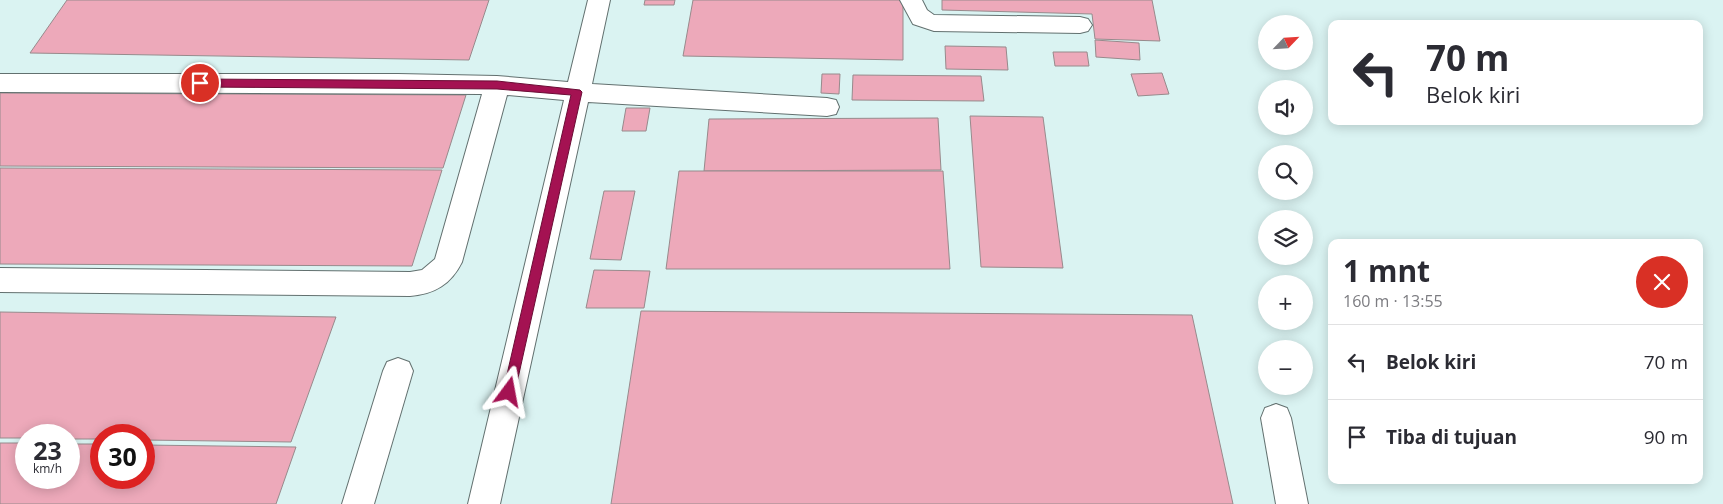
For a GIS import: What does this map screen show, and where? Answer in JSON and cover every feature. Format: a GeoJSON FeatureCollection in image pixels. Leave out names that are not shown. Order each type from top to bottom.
{"type":"FeatureCollection","features":[{"type":"Feature","properties":{"kind":"street"},"geometry":{"type":"LineString","coordinates":[[484,504],[599,0]]}},
{"type":"Feature","properties":{"kind":"street"},"geometry":{"type":"LineString","coordinates":[[911,0],[918,17],[934,23],[1080,25]]}},
{"type":"Feature","properties":{"kind":"street"},"geometry":{"type":"LineString","coordinates":[[0,83],[398,83],[497,85],[827,108]]}},
{"type":"Feature","properties":{"kind":"street"},"geometry":{"type":"LineString","coordinates":[[0,280],[426,283],[440,275],[448,262],[497,85]]}},
{"type":"Feature","properties":{"kind":"street"},"geometry":{"type":"LineString","coordinates":[[358,504],[398,370]]}},
{"type":"Feature","properties":{"kind":"street"},"geometry":{"type":"LineString","coordinates":[[1276,418],[1292,504]]}},
{"type":"Feature","properties":{"kind":"shaded area"},"geometry":{"type":"Polygon","coordinates":[[[0,0],[1723,0],[1723,504],[0,504],[0,0]]]}},
{"type":"Feature","properties":{"kind":"building"},"geometry":{"type":"Polygon","coordinates":[[[67,0],[489,0],[469,60],[30,53],[67,0]]]}},
{"type":"Feature","properties":{"kind":"building"},"geometry":{"type":"Polygon","coordinates":[[[645,0],[675,0],[674,5],[644,5],[645,0]]]}},
{"type":"Feature","properties":{"kind":"building"},"geometry":{"type":"Polygon","coordinates":[[[693,0],[903,0],[903,60],[683,56],[693,0]]]}},
{"type":"Feature","properties":{"kind":"building"},"geometry":{"type":"Polygon","coordinates":[[[942,0],[1152,0],[1160,41],[1095,39],[1092,14],[942,10],[942,0]]]}},
{"type":"Feature","properties":{"kind":"building"},"geometry":{"type":"Polygon","coordinates":[[[1095,40],[1139,43],[1140,60],[1096,57],[1095,40]]]}},
{"type":"Feature","properties":{"kind":"building"},"geometry":{"type":"Polygon","coordinates":[[[945,46],[1006,47],[1008,70],[946,69],[945,46]]]}},
{"type":"Feature","properties":{"kind":"building"},"geometry":{"type":"Polygon","coordinates":[[[1053,52],[1087,52],[1089,66],[1055,66],[1053,52]]]}},
{"type":"Feature","properties":{"kind":"building"},"geometry":{"type":"Polygon","coordinates":[[[1162,73],[1169,94],[1138,96],[1131,74],[1162,73]]]}},
{"type":"Feature","properties":{"kind":"building"},"geometry":{"type":"Polygon","coordinates":[[[822,74],[840,74],[839,94],[821,93],[822,74]]]}},
{"type":"Feature","properties":{"kind":"building"},"geometry":{"type":"Polygon","coordinates":[[[853,75],[981,76],[984,101],[852,100],[853,75]]]}},
{"type":"Feature","properties":{"kind":"building"},"geometry":{"type":"Polygon","coordinates":[[[0,93],[466,95],[443,168],[0,166],[0,93]]]}},
{"type":"Feature","properties":{"kind":"building"},"geometry":{"type":"Polygon","coordinates":[[[626,108],[650,108],[646,131],[622,131],[626,108]]]}},
{"type":"Feature","properties":{"kind":"building"},"geometry":{"type":"Polygon","coordinates":[[[970,116],[1043,117],[1063,268],[981,267],[970,116]]]}},
{"type":"Feature","properties":{"kind":"building"},"geometry":{"type":"Polygon","coordinates":[[[938,118],[941,170],[704,171],[709,119],[938,118]]]}},
{"type":"Feature","properties":{"kind":"building"},"geometry":{"type":"Polygon","coordinates":[[[0,168],[442,170],[412,266],[0,264],[0,168]]]}},
{"type":"Feature","properties":{"kind":"building"},"geometry":{"type":"Polygon","coordinates":[[[679,171],[943,171],[950,269],[666,269],[679,171]]]}},
{"type":"Feature","properties":{"kind":"building"},"geometry":{"type":"Polygon","coordinates":[[[604,191],[635,191],[621,260],[590,259],[604,191]]]}},
{"type":"Feature","properties":{"kind":"building"},"geometry":{"type":"Polygon","coordinates":[[[594,270],[650,271],[644,308],[586,308],[594,270]]]}},
{"type":"Feature","properties":{"kind":"building"},"geometry":{"type":"Polygon","coordinates":[[[641,311],[1192,315],[1233,504],[611,504],[641,311]]]}},
{"type":"Feature","properties":{"kind":"building"},"geometry":{"type":"Polygon","coordinates":[[[0,312],[336,317],[291,442],[155,440],[155,424],[90,424],[90,439],[80,439],[80,424],[15,424],[15,438],[0,438],[0,312]]]}},
{"type":"Feature","properties":{"kind":"building"},"geometry":{"type":"Polygon","coordinates":[[[0,443],[15,443],[15,489],[80,489],[80,444],[90,444],[90,489],[155,489],[155,445],[296,447],[276,504],[0,504],[0,443]]]}},
{"type":"Feature","properties":{"kind":"route"},"geometry":{"type":"LineString","coordinates":[[200,83],[497,85],[577,92],[509,392]]}}]}
